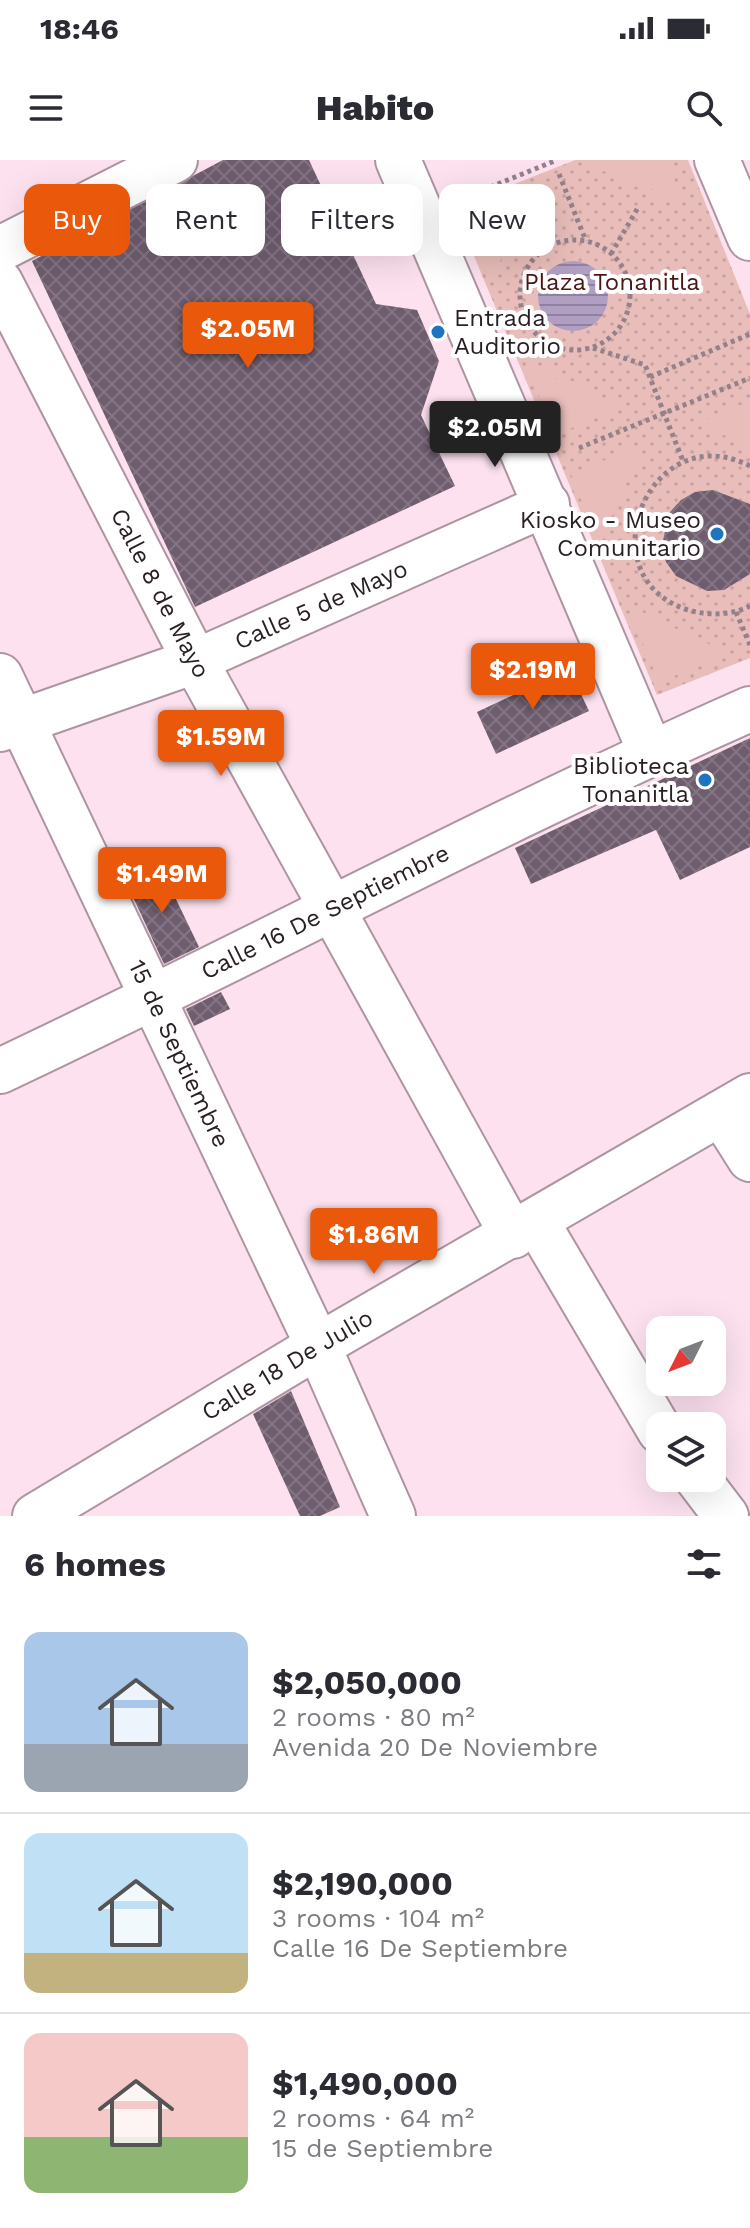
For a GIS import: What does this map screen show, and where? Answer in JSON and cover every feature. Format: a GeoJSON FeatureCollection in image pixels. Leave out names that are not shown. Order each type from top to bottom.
{"type":"FeatureCollection","features":[{"type":"Feature","properties":{"kind":"street"},"geometry":{"type":"LineString","coordinates":[[0,249],[175,160]]}},
{"type":"Feature","properties":{"kind":"street"},"geometry":{"type":"LineString","coordinates":[[398,160],[409,184]]}},
{"type":"Feature","properties":{"kind":"street"},"geometry":{"type":"LineString","coordinates":[[717,160],[750,238]]}},
{"type":"Feature","properties":{"kind":"street"},"geometry":{"type":"LineString","coordinates":[[423,216],[548,504],[651,753]]}},
{"type":"Feature","properties":{"kind":"street","name":"Calle 8 de Mayo"},"geometry":{"type":"LineString","coordinates":[[0,282],[195,661],[330,907],[525,1228],[647,1412]]}},
{"type":"Feature","properties":{"kind":"street","name":"Calle 5 de Mayo"},"geometry":{"type":"LineString","coordinates":[[11,724],[195,661],[548,504]]}},
{"type":"Feature","properties":{"kind":"street","name":"15 de Septiembre"},"geometry":{"type":"LineString","coordinates":[[0,676],[11,724],[155,998],[318,1346],[393,1516]]}},
{"type":"Feature","properties":{"kind":"street","name":"Calle 16 De Septiembre"},"geometry":{"type":"LineString","coordinates":[[0,1071],[155,998],[330,907],[651,753],[750,709]]}},
{"type":"Feature","properties":{"kind":"street"},"geometry":{"type":"LineString","coordinates":[[736,1105],[750,1159]]}},
{"type":"Feature","properties":{"kind":"street","name":"Calle 18 De Julio"},"geometry":{"type":"LineString","coordinates":[[35,1516],[318,1346],[736,1105]]}},
{"type":"Feature","properties":{"kind":"street"},"geometry":{"type":"LineString","coordinates":[[708,1492],[726,1516]]}},
{"type":"Feature","properties":{"kind":"path"},"geometry":{"type":"LineString","coordinates":[[423,214],[557,160]]}},
{"type":"Feature","properties":{"kind":"path"},"geometry":{"type":"LineString","coordinates":[[559,174],[586,241]]}},
{"type":"Feature","properties":{"kind":"path"},"geometry":{"type":"LineString","coordinates":[[611,254],[639,206]]}},
{"type":"Feature","properties":{"kind":"path"},"geometry":{"type":"LineString","coordinates":[[568,240],[586,241],[611,254],[627,274],[630,309],[610,339],[593,348],[574,352],[556,348],[539,338],[527,324],[520,306],[520,287],[536,255],[551,244],[568,240]]}},
{"type":"Feature","properties":{"kind":"path"},"geometry":{"type":"LineString","coordinates":[[650,377],[750,334]]}},
{"type":"Feature","properties":{"kind":"path"},"geometry":{"type":"LineString","coordinates":[[593,348],[645,365],[683,461]]}},
{"type":"Feature","properties":{"kind":"path"},"geometry":{"type":"LineString","coordinates":[[577,448],[750,378]]}},
{"type":"Feature","properties":{"kind":"path"},"geometry":{"type":"LineString","coordinates":[[750,466],[737,459],[709,456],[683,461],[662,475],[646,494],[636,517],[635,543],[640,567],[654,588],[674,605],[698,613],[736,612],[750,606]]}},
{"type":"Feature","properties":{"kind":"path"},"geometry":{"type":"LineString","coordinates":[[736,612],[750,645]]}},
{"type":"Feature","properties":{"kind":"green space","name":"Plaza Tonanitla"},"geometry":{"type":"Polygon","coordinates":[[[575,160],[688,160],[750,314],[750,658],[657,695],[474,256],[555,256],[555,184],[514,184],[575,160]]]}},
{"type":"Feature","properties":{"kind":"green space"},"geometry":{"type":"Polygon","coordinates":[[[593,160],[666,160],[683,200],[672,203],[653,196],[654,190],[645,187],[643,190],[625,181],[626,177],[596,168],[593,160]]]}},
{"type":"Feature","properties":{"kind":"green space"},"geometry":{"type":"Polygon","coordinates":[[[477,256],[502,256],[495,273],[486,276],[477,256]]]}},
{"type":"Feature","properties":{"kind":"green space"},"geometry":{"type":"Polygon","coordinates":[[[538,365],[557,374],[555,378],[564,382],[566,378],[585,388],[584,392],[613,401],[617,409],[555,435],[528,370],[538,365]]]}},
{"type":"Feature","properties":{"kind":"green space"},"geometry":{"type":"Polygon","coordinates":[[[750,401],[750,451],[733,442],[734,438],[705,430],[702,421],[750,401]]]}},
{"type":"Feature","properties":{"kind":"green space"},"geometry":{"type":"Polygon","coordinates":[[[636,447],[640,458],[632,476],[627,475],[623,485],[626,486],[617,505],[611,508],[613,514],[605,532],[596,537],[571,474],[636,447]]]}},
{"type":"Feature","properties":{"kind":"green space"},"geometry":{"type":"Polygon","coordinates":[[[642,612],[661,621],[659,625],[668,630],[670,626],[690,635],[688,640],[697,643],[699,639],[717,648],[721,657],[659,682],[632,617],[642,612]]]}},
{"type":"Feature","properties":{"kind":"shaded area"},"geometry":{"type":"Polygon","coordinates":[[[573,261],[598,271],[608,296],[598,321],[573,331],[548,321],[538,296],[548,271],[573,261]]]}},
{"type":"Feature","properties":{"kind":"building"},"geometry":{"type":"Polygon","coordinates":[[[223,160],[309,160],[320,184],[281,184],[281,256],[354,256],[376,304],[417,310],[439,361],[421,415],[455,486],[195,607],[32,261],[41,256],[130,256],[130,209],[146,201],[146,256],[265,256],[265,184],[178,184],[223,160]]]}},
{"type":"Feature","properties":{"kind":"building"},"geometry":{"type":"Polygon","coordinates":[[[713,490],[750,504],[750,574],[724,590],[707,591],[676,576],[666,562],[662,545],[669,513],[681,500],[695,492],[713,490]]]}},
{"type":"Feature","properties":{"kind":"building"},"geometry":{"type":"Polygon","coordinates":[[[569,669],[589,711],[496,754],[477,712],[569,669]]]}},
{"type":"Feature","properties":{"kind":"building","name":"Biblioteca Tonanitla"},"geometry":{"type":"Polygon","coordinates":[[[750,738],[750,847],[680,880],[656,830],[531,884],[515,848],[750,738]]]}},
{"type":"Feature","properties":{"kind":"building"},"geometry":{"type":"Polygon","coordinates":[[[160,866],[199,947],[164,964],[126,882],[160,866]]]}},
{"type":"Feature","properties":{"kind":"building"},"geometry":{"type":"Polygon","coordinates":[[[221,992],[230,1009],[194,1026],[186,1009],[221,992]]]}},
{"type":"Feature","properties":{"kind":"building"},"geometry":{"type":"Polygon","coordinates":[[[291,1391],[340,1507],[320,1516],[300,1516],[253,1414],[291,1391]]]}},
{"type":"Feature","properties":{"kind":"place","name":"Entrada Auditorio"},"geometry":{"type":"Point","coordinates":[438,332]}},
{"type":"Feature","properties":{"kind":"place","name":"Kiosko - Museo Comunitario"},"geometry":{"type":"Point","coordinates":[717,534]}},
{"type":"Feature","properties":{"kind":"place","name":"Biblioteca Tonanitla"},"geometry":{"type":"Point","coordinates":[705,780]}}]}
